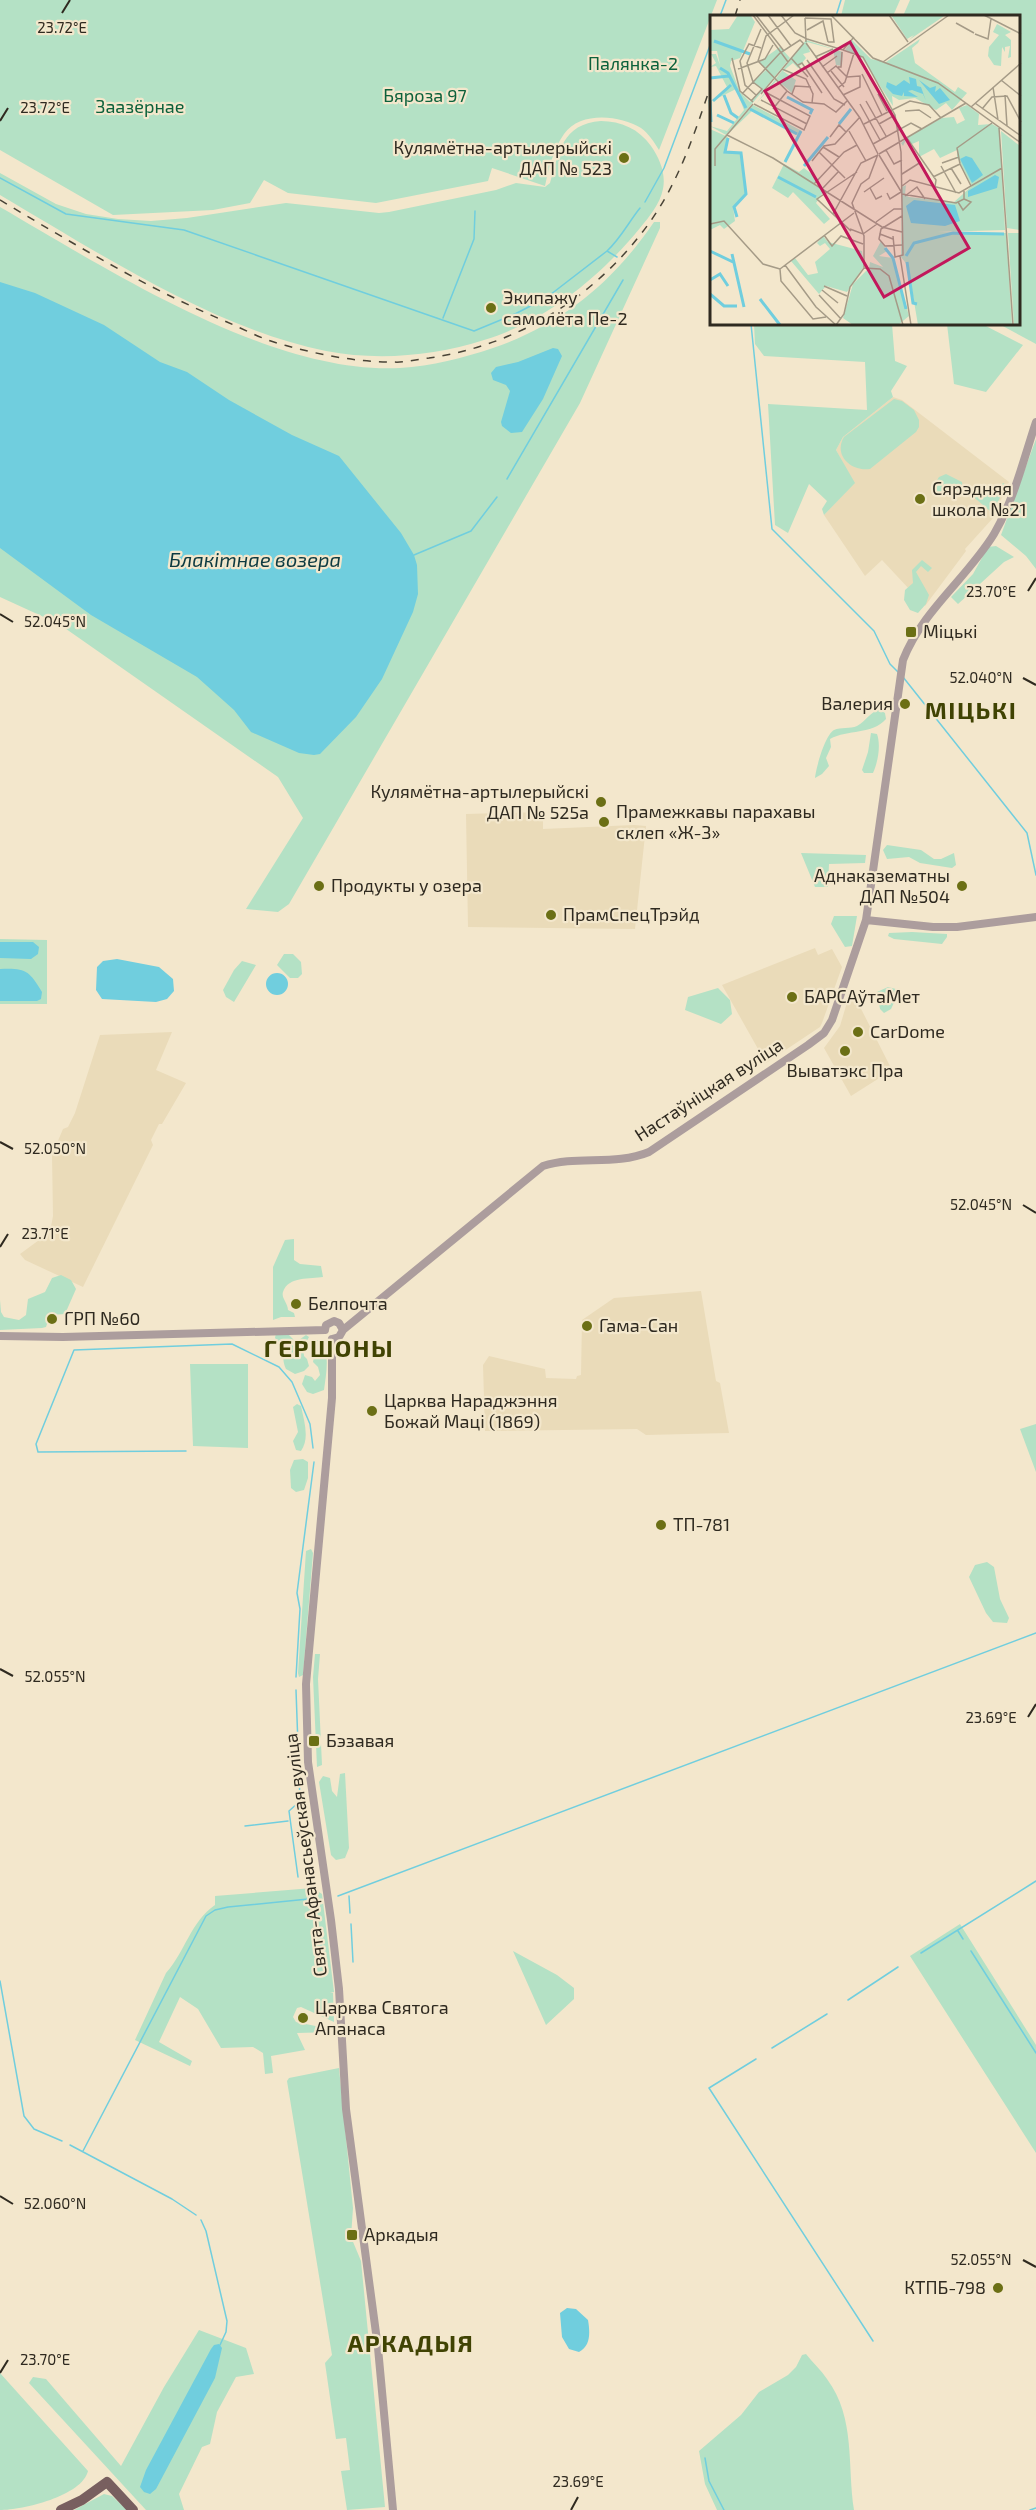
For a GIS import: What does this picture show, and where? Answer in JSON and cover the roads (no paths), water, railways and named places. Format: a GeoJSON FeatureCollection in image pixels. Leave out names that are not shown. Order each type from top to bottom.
{"type":"FeatureCollection","features":[{"type":"Feature","properties":{"kind":"main road"},"geometry":{"type":"LineString","coordinates":[[61,2510],[82,2500],[107,2482],[133,2510]]}},
{"type":"Feature","properties":{"kind":"street"},"geometry":{"type":"LineString","coordinates":[[1036,422],[1016,482],[994,534],[915,635],[903,660],[866,920],[933,927],[957,927],[1036,917]]}},
{"type":"Feature","properties":{"kind":"street","name":"Настаўніцкая вуліца"},"geometry":{"type":"LineString","coordinates":[[343,1330],[543,1166],[562,1161],[624,1159],[649,1152],[820,1037],[832,1020],[866,920]]}},
{"type":"Feature","properties":{"kind":"street"},"geometry":{"type":"LineString","coordinates":[[334,1321],[339,1323],[343,1330],[339,1337],[332,1339],[326,1335],[325,1330],[328,1323],[334,1321]]}},
{"type":"Feature","properties":{"kind":"street"},"geometry":{"type":"LineString","coordinates":[[0,1336],[63,1337],[325,1330]]}},
{"type":"Feature","properties":{"kind":"street","name":"Свята-Афанасьеўская вуліца"},"geometry":{"type":"LineString","coordinates":[[332,1339],[332,1398],[306,1684],[308,1762],[339,1989],[346,2109],[378,2348],[393,2510]]}},
{"type":"Feature","properties":{"kind":"water","name":"Блакітнае возера"},"geometry":{"type":"Polygon","coordinates":[[[0,282],[35,293],[104,325],[160,362],[187,372],[229,400],[292,435],[339,456],[401,533],[417,565],[418,594],[413,612],[382,679],[356,717],[320,754],[299,753],[251,732],[234,710],[197,677],[91,615],[0,548],[0,282]]]}},
{"type":"Feature","properties":{"kind":"water"},"geometry":{"type":"Polygon","coordinates":[[[553,348],[558,349],[562,356],[543,399],[522,432],[511,433],[502,426],[501,422],[510,391],[506,385],[493,380],[491,373],[496,367],[518,362],[553,348]]]}},
{"type":"Feature","properties":{"kind":"water"},"geometry":{"type":"Polygon","coordinates":[[[0,942],[33,942],[39,947],[38,954],[31,959],[0,958],[0,942]]]}},
{"type":"Feature","properties":{"kind":"water"},"geometry":{"type":"Polygon","coordinates":[[[117,959],[159,967],[173,979],[174,991],[167,999],[156,1002],[102,999],[96,990],[97,967],[103,961],[117,959]]]}},
{"type":"Feature","properties":{"kind":"water"},"geometry":{"type":"Polygon","coordinates":[[[0,969],[26,972],[42,992],[41,999],[37,1001],[0,1001],[0,969]]]}},
{"type":"Feature","properties":{"kind":"water"},"geometry":{"type":"Polygon","coordinates":[[[277,973],[285,976],[288,984],[285,992],[277,995],[269,992],[266,984],[269,976],[277,973]]]}},
{"type":"Feature","properties":{"kind":"water"},"geometry":{"type":"Polygon","coordinates":[[[567,2308],[576,2309],[588,2320],[588,2342],[579,2352],[569,2349],[562,2337],[560,2313],[567,2308]]]}},
{"type":"Feature","properties":{"kind":"water"},"geometry":{"type":"Polygon","coordinates":[[[219,2344],[222,2348],[215,2378],[156,2489],[150,2494],[144,2492],[140,2487],[146,2470],[211,2349],[214,2345],[219,2344]]]}},
{"type":"Feature","properties":{"kind":"waterway"},"geometry":{"type":"LineString","coordinates":[[720,15],[726,0]]}},
{"type":"Feature","properties":{"kind":"waterway"},"geometry":{"type":"LineString","coordinates":[[836,15],[841,0]]}},
{"type":"Feature","properties":{"kind":"waterway"},"geometry":{"type":"LineString","coordinates":[[645,202],[664,168],[710,45]]}},
{"type":"Feature","properties":{"kind":"waterway"},"geometry":{"type":"LineString","coordinates":[[0,178],[66,214],[184,230],[474,331],[546,298],[607,251],[617,257]]}},
{"type":"Feature","properties":{"kind":"waterway"},"geometry":{"type":"LineString","coordinates":[[607,251],[640,208]]}},
{"type":"Feature","properties":{"kind":"waterway"},"geometry":{"type":"LineString","coordinates":[[443,318],[474,239],[475,211]]}},
{"type":"Feature","properties":{"kind":"waterway"},"geometry":{"type":"LineString","coordinates":[[507,479],[623,280]]}},
{"type":"Feature","properties":{"kind":"waterway"},"geometry":{"type":"LineString","coordinates":[[751,326],[772,529],[874,631],[890,664],[898,672]]}},
{"type":"Feature","properties":{"kind":"waterway"},"geometry":{"type":"LineString","coordinates":[[414,555],[471,531],[497,497]]}},
{"type":"Feature","properties":{"kind":"waterway"},"geometry":{"type":"LineString","coordinates":[[903,677],[1027,833],[1036,875]]}},
{"type":"Feature","properties":{"kind":"waterway"},"geometry":{"type":"LineString","coordinates":[[186,1451],[38,1452],[36,1444],[74,1350],[232,1344],[279,1367],[292,1382],[310,1424],[313,1448]]}},
{"type":"Feature","properties":{"kind":"waterway"},"geometry":{"type":"LineString","coordinates":[[296,1677],[300,1609],[297,1593],[314,1462]]}},
{"type":"Feature","properties":{"kind":"waterway"},"geometry":{"type":"LineString","coordinates":[[338,1896],[1036,1633]]}},
{"type":"Feature","properties":{"kind":"waterway"},"geometry":{"type":"LineString","coordinates":[[296,1690],[300,1801],[289,1811],[298,1877]]}},
{"type":"Feature","properties":{"kind":"waterway"},"geometry":{"type":"LineString","coordinates":[[245,1826],[288,1821]]}},
{"type":"Feature","properties":{"kind":"waterway"},"geometry":{"type":"LineString","coordinates":[[921,1953],[1036,1881]]}},
{"type":"Feature","properties":{"kind":"waterway"},"geometry":{"type":"LineString","coordinates":[[349,1896],[350,1913]]}},
{"type":"Feature","properties":{"kind":"waterway"},"geometry":{"type":"LineString","coordinates":[[83,2151],[206,1916],[215,1910],[228,1907],[318,1898]]}},
{"type":"Feature","properties":{"kind":"waterway"},"geometry":{"type":"LineString","coordinates":[[313,1900],[316,1917]]}},
{"type":"Feature","properties":{"kind":"waterway"},"geometry":{"type":"LineString","coordinates":[[351,1924],[353,1962]]}},
{"type":"Feature","properties":{"kind":"waterway"},"geometry":{"type":"LineString","coordinates":[[318,1927],[323,1957]]}},
{"type":"Feature","properties":{"kind":"waterway"},"geometry":{"type":"LineString","coordinates":[[958,1931],[963,1939]]}},
{"type":"Feature","properties":{"kind":"waterway"},"geometry":{"type":"LineString","coordinates":[[971,1951],[1036,2053]]}},
{"type":"Feature","properties":{"kind":"waterway"},"geometry":{"type":"LineString","coordinates":[[848,2000],[898,1967]]}},
{"type":"Feature","properties":{"kind":"waterway"},"geometry":{"type":"LineString","coordinates":[[0,1981],[24,2116],[34,2129],[62,2141]]}},
{"type":"Feature","properties":{"kind":"waterway"},"geometry":{"type":"LineString","coordinates":[[772,2048],[827,2014]]}},
{"type":"Feature","properties":{"kind":"waterway"},"geometry":{"type":"LineString","coordinates":[[756,2059],[709,2088],[873,2341]]}},
{"type":"Feature","properties":{"kind":"waterway"},"geometry":{"type":"LineString","coordinates":[[70,2145],[172,2199],[196,2215]]}},
{"type":"Feature","properties":{"kind":"waterway"},"geometry":{"type":"LineString","coordinates":[[201,2220],[206,2231],[227,2321],[226,2332],[220,2345]]}},
{"type":"Feature","properties":{"kind":"waterway"},"geometry":{"type":"LineString","coordinates":[[705,2458],[709,2481],[724,2510]]}},
{"type":"Feature","properties":{"kind":"waterway"},"geometry":{"type":"LineString","coordinates":[[1030,2510],[1036,2508]]}},
{"type":"Feature","properties":{"kind":"railway"},"geometry":{"type":"LineString","coordinates":[[735,15],[740,0]]}},
{"type":"Feature","properties":{"kind":"railway"},"geometry":{"type":"LineString","coordinates":[[0,200],[140,280],[198,309],[271,341],[320,354],[364,361],[398,362],[429,358],[462,352],[523,330],[552,314],[603,275],[626,252],[658,210],[685,157],[710,88]]}},
{"type":"Feature","properties":{"kind":"place","name":"Кулямётна-артылерыйскі ДАП № 523"},"geometry":{"type":"Point","coordinates":[624,158]}},
{"type":"Feature","properties":{"kind":"place","name":"Экипажу самолёта Пе-2"},"geometry":{"type":"Point","coordinates":[491,308]}},
{"type":"Feature","properties":{"kind":"place","name":"Сярэдняя школа №21"},"geometry":{"type":"Point","coordinates":[920,499]}},
{"type":"Feature","properties":{"kind":"place","name":"Міцькі"},"geometry":{"type":"Point","coordinates":[911,632]}},
{"type":"Feature","properties":{"kind":"place","name":"Валерия"},"geometry":{"type":"Point","coordinates":[905,704]}},
{"type":"Feature","properties":{"kind":"place","name":"Кулямётна-артылерыйскі ДАП № 525а"},"geometry":{"type":"Point","coordinates":[601,802]}},
{"type":"Feature","properties":{"kind":"place","name":"Прамежкавы парахавы склеп «Ж-З»"},"geometry":{"type":"Point","coordinates":[604,822]}},
{"type":"Feature","properties":{"kind":"place","name":"Продукты у озера"},"geometry":{"type":"Point","coordinates":[319,886]}},
{"type":"Feature","properties":{"kind":"place","name":"Аднаказематны ДАП №504"},"geometry":{"type":"Point","coordinates":[962,886]}},
{"type":"Feature","properties":{"kind":"place","name":"ПрамСпецТрэйд"},"geometry":{"type":"Point","coordinates":[551,915]}},
{"type":"Feature","properties":{"kind":"place","name":"БАРСАўтаМет"},"geometry":{"type":"Point","coordinates":[792,997]}},
{"type":"Feature","properties":{"kind":"place","name":"CarDome"},"geometry":{"type":"Point","coordinates":[858,1032]}},
{"type":"Feature","properties":{"kind":"place","name":"Выватэкс Пра"},"geometry":{"type":"Point","coordinates":[845,1051]}},
{"type":"Feature","properties":{"kind":"place","name":"Белпочта"},"geometry":{"type":"Point","coordinates":[296,1304]}},
{"type":"Feature","properties":{"kind":"place","name":"ГРП №60"},"geometry":{"type":"Point","coordinates":[52,1319]}},
{"type":"Feature","properties":{"kind":"place","name":"Гама-Сан"},"geometry":{"type":"Point","coordinates":[587,1326]}},
{"type":"Feature","properties":{"kind":"place","name":"Царква Нараджэння Божай Маці (1869)"},"geometry":{"type":"Point","coordinates":[372,1411]}},
{"type":"Feature","properties":{"kind":"place","name":"ТП-781"},"geometry":{"type":"Point","coordinates":[661,1525]}},
{"type":"Feature","properties":{"kind":"place","name":"Бэзавая"},"geometry":{"type":"Point","coordinates":[314,1741]}},
{"type":"Feature","properties":{"kind":"place","name":"Царква Святога Апанаса"},"geometry":{"type":"Point","coordinates":[303,2018]}},
{"type":"Feature","properties":{"kind":"place","name":"Аркадыя"},"geometry":{"type":"Point","coordinates":[352,2235]}},
{"type":"Feature","properties":{"kind":"place","name":"КТПБ-798"},"geometry":{"type":"Point","coordinates":[998,2288]}},
{"type":"Feature","properties":{"kind":"district","name":"МІЦЬКІ"},"geometry":{"type":"Point","coordinates":[971,711]}},
{"type":"Feature","properties":{"kind":"district","name":"ГЕРШОНЫ"},"geometry":{"type":"Point","coordinates":[329,1349]}},
{"type":"Feature","properties":{"kind":"district","name":"АРКАДЫЯ"},"geometry":{"type":"Point","coordinates":[411,2344]}},
{"type":"Feature","properties":{"kind":"park label","name":"Палянка-2"},"geometry":{"type":"Point","coordinates":[633,64]}},
{"type":"Feature","properties":{"kind":"park label","name":"Бяроза 97"},"geometry":{"type":"Point","coordinates":[425,96]}},
{"type":"Feature","properties":{"kind":"park label","name":"Заазёрнае"},"geometry":{"type":"Point","coordinates":[140,107]}}]}
